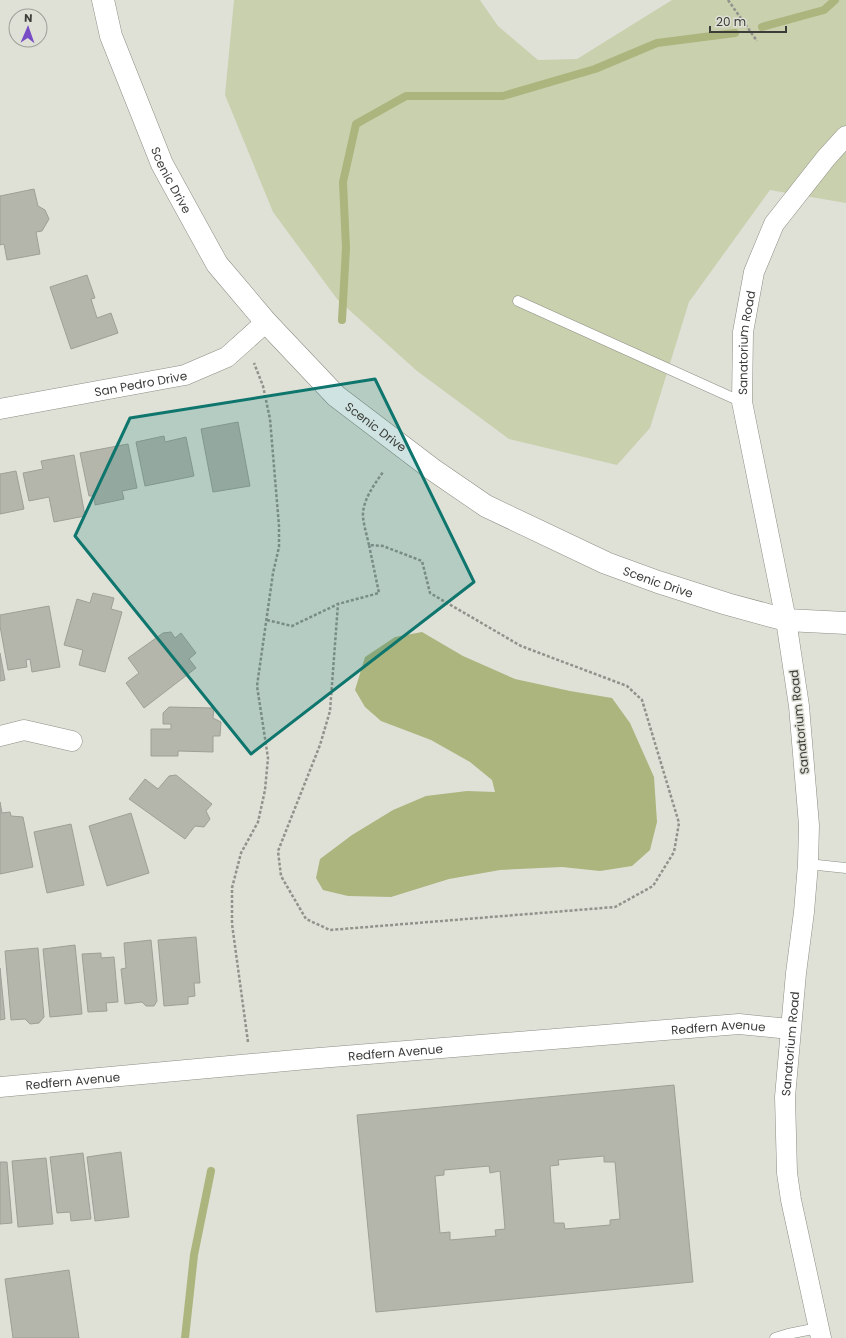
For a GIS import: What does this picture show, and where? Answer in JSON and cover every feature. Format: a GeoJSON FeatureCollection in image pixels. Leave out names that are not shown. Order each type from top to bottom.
{"type":"FeatureCollection","features":[{"type":"Feature","properties":{"kind":"street","name":"Scenic Drive"},"geometry":{"type":"LineString","coordinates":[[103,0],[111,36],[162,164],[217,264],[266,322],[336,396],[432,469],[486,506],[606,563],[658,582],[727,604],[786,620],[846,623]]}},
{"type":"Feature","properties":{"kind":"street","name":"Sanatorium Road"},"geometry":{"type":"LineString","coordinates":[[820,1333],[791,1200],[787,1173],[785,1097],[790,1029],[804,912],[808,864],[809,825],[799,706],[786,620],[742,402],[743,332],[754,272],[774,224],[826,158],[846,136]]}},
{"type":"Feature","properties":{"kind":"street","name":"San Pedro Drive"},"geometry":{"type":"LineString","coordinates":[[0,409],[185,375],[227,358],[266,322]]}},
{"type":"Feature","properties":{"kind":"street"},"geometry":{"type":"LineString","coordinates":[[0,736],[24,730],[72,741]]}},
{"type":"Feature","properties":{"kind":"street","name":"Redfern Avenue"},"geometry":{"type":"LineString","coordinates":[[0,1087],[251,1064],[739,1024],[790,1029]]}},
{"type":"Feature","properties":{"kind":"lane"},"geometry":{"type":"LineString","coordinates":[[518,301],[742,402]]}},
{"type":"Feature","properties":{"kind":"lane"},"geometry":{"type":"LineString","coordinates":[[808,864],[846,868]]}},
{"type":"Feature","properties":{"kind":"lane"},"geometry":{"type":"LineString","coordinates":[[775,1338],[788,1334],[820,1333]]}},
{"type":"Feature","properties":{"kind":"path"},"geometry":{"type":"LineString","coordinates":[[728,0],[757,41]]}},
{"type":"Feature","properties":{"kind":"path"},"geometry":{"type":"LineString","coordinates":[[251,1064],[232,924],[232,888],[241,853],[258,822],[265,790],[268,758],[257,686],[273,573],[279,547],[279,526],[270,419],[263,386],[252,359]]}},
{"type":"Feature","properties":{"kind":"path"},"geometry":{"type":"LineString","coordinates":[[267,620],[292,626],[338,604],[379,593],[363,517],[370,491],[382,472]]}},
{"type":"Feature","properties":{"kind":"path"},"geometry":{"type":"LineString","coordinates":[[338,604],[330,711],[320,745],[278,851],[281,876],[306,919],[330,930],[615,907],[653,886],[674,852],[679,823],[642,700],[627,686],[521,646],[430,592],[422,561],[383,546],[370,545]]}},
{"type":"Feature","properties":{"kind":"highlighted area"},"geometry":{"type":"Polygon","coordinates":[[[375,379],[474,582],[251,754],[75,536],[130,418],[375,379]]]}},
{"type":"Feature","properties":{"kind":"shaded area"},"geometry":{"type":"Polygon","coordinates":[[[234,0],[480,0],[498,26],[538,60],[577,59],[672,0],[846,0],[846,203],[770,190],[689,302],[650,428],[617,465],[509,439],[417,371],[337,299],[273,212],[225,95],[234,0]]]}},
{"type":"Feature","properties":{"kind":"shaded area"},"geometry":{"type":"Polygon","coordinates":[[[422,632],[463,656],[515,679],[570,691],[612,698],[630,723],[654,777],[657,822],[650,850],[632,866],[600,871],[562,867],[500,870],[449,879],[391,897],[348,896],[323,890],[316,878],[320,859],[352,835],[393,810],[426,796],[467,791],[495,792],[492,780],[470,762],[431,740],[381,721],[365,707],[355,690],[365,657],[395,637],[422,632]]]}},
{"type":"Feature","properties":{"kind":"building"},"geometry":{"type":"Polygon","coordinates":[[[34,189],[38,206],[45,210],[49,219],[42,231],[36,232],[40,254],[7,260],[4,244],[0,245],[0,196],[34,189]]]}},
{"type":"Feature","properties":{"kind":"building"},"geometry":{"type":"Polygon","coordinates":[[[87,275],[95,298],[91,299],[97,318],[111,313],[118,333],[71,349],[50,287],[87,275]]]}},
{"type":"Feature","properties":{"kind":"building"},"geometry":{"type":"Polygon","coordinates":[[[238,422],[250,486],[213,492],[201,429],[238,422]]]}},
{"type":"Feature","properties":{"kind":"building"},"geometry":{"type":"Polygon","coordinates":[[[164,436],[165,442],[186,437],[194,476],[145,486],[136,442],[164,436]]]}},
{"type":"Feature","properties":{"kind":"building"},"geometry":{"type":"Polygon","coordinates":[[[128,444],[137,488],[122,491],[124,499],[95,505],[94,496],[89,496],[80,453],[128,444]]]}},
{"type":"Feature","properties":{"kind":"building"},"geometry":{"type":"Polygon","coordinates":[[[74,455],[85,516],[54,522],[49,497],[29,501],[23,473],[43,469],[41,461],[74,455]]]}},
{"type":"Feature","properties":{"kind":"building"},"geometry":{"type":"Polygon","coordinates":[[[16,471],[24,509],[0,514],[0,474],[16,471]]]}},
{"type":"Feature","properties":{"kind":"building"},"geometry":{"type":"Polygon","coordinates":[[[93,593],[114,598],[111,609],[122,612],[105,672],[79,665],[83,650],[64,645],[77,599],[90,603],[93,593]]]}},
{"type":"Feature","properties":{"kind":"building"},"geometry":{"type":"Polygon","coordinates":[[[49,606],[60,667],[32,672],[30,659],[26,660],[27,667],[8,670],[0,626],[0,615],[49,606]]]}},
{"type":"Feature","properties":{"kind":"building"},"geometry":{"type":"Polygon","coordinates":[[[171,632],[175,638],[181,633],[196,653],[189,659],[196,668],[144,708],[126,683],[139,673],[128,658],[163,633],[171,632]]]}},
{"type":"Feature","properties":{"kind":"building"},"geometry":{"type":"Polygon","coordinates":[[[0,653],[5,680],[0,681],[0,653]]]}},
{"type":"Feature","properties":{"kind":"building"},"geometry":{"type":"Polygon","coordinates":[[[169,707],[214,708],[213,718],[221,722],[220,736],[213,736],[213,752],[178,751],[178,756],[151,756],[151,729],[171,729],[171,724],[163,724],[163,713],[169,707]]]}},
{"type":"Feature","properties":{"kind":"building"},"geometry":{"type":"Polygon","coordinates":[[[176,775],[212,804],[206,811],[210,819],[204,827],[195,826],[185,839],[129,799],[145,779],[158,789],[169,776],[176,775]]]}},
{"type":"Feature","properties":{"kind":"building"},"geometry":{"type":"Polygon","coordinates":[[[0,802],[2,813],[10,812],[11,816],[23,817],[33,867],[0,874],[0,802]]]}},
{"type":"Feature","properties":{"kind":"building"},"geometry":{"type":"Polygon","coordinates":[[[131,813],[149,873],[107,886],[89,826],[131,813]]]}},
{"type":"Feature","properties":{"kind":"building"},"geometry":{"type":"Polygon","coordinates":[[[71,824],[84,885],[47,893],[34,832],[71,824]]]}},
{"type":"Feature","properties":{"kind":"building"},"geometry":{"type":"Polygon","coordinates":[[[196,937],[200,983],[194,983],[195,996],[188,997],[188,1004],[164,1006],[158,940],[196,937]]]}},
{"type":"Feature","properties":{"kind":"building"},"geometry":{"type":"Polygon","coordinates":[[[151,940],[157,1001],[154,1006],[146,1006],[142,1002],[125,1004],[121,969],[126,968],[124,943],[151,940]]]}},
{"type":"Feature","properties":{"kind":"building"},"geometry":{"type":"Polygon","coordinates":[[[75,945],[82,1014],[50,1017],[43,949],[75,945]]]}},
{"type":"Feature","properties":{"kind":"building"},"geometry":{"type":"Polygon","coordinates":[[[38,948],[44,1017],[39,1023],[30,1024],[25,1019],[11,1020],[5,951],[38,948]]]}},
{"type":"Feature","properties":{"kind":"building"},"geometry":{"type":"Polygon","coordinates":[[[101,953],[101,958],[114,957],[118,1002],[106,1003],[107,1011],[88,1012],[82,954],[101,953]]]}},
{"type":"Feature","properties":{"kind":"building"},"geometry":{"type":"Polygon","coordinates":[[[0,968],[5,1019],[0,1020],[0,968]]]}},
{"type":"Feature","properties":{"kind":"building"},"geometry":{"type":"Polygon","coordinates":[[[674,1085],[693,1282],[376,1312],[357,1115],[674,1085]],[[604,1156],[558,1160],[559,1165],[550,1166],[554,1223],[564,1223],[565,1229],[610,1225],[610,1220],[620,1219],[615,1162],[604,1162],[604,1156]],[[489,1166],[444,1170],[444,1175],[435,1176],[440,1233],[450,1232],[450,1240],[496,1236],[495,1230],[505,1229],[500,1171],[490,1173],[489,1166]]]}},
{"type":"Feature","properties":{"kind":"building"},"geometry":{"type":"Polygon","coordinates":[[[121,1152],[129,1217],[95,1221],[87,1157],[121,1152]]]}},
{"type":"Feature","properties":{"kind":"building"},"geometry":{"type":"Polygon","coordinates":[[[83,1153],[91,1219],[71,1221],[70,1212],[57,1213],[50,1157],[83,1153]]]}},
{"type":"Feature","properties":{"kind":"building"},"geometry":{"type":"Polygon","coordinates":[[[46,1158],[53,1224],[18,1227],[12,1161],[46,1158]]]}},
{"type":"Feature","properties":{"kind":"building"},"geometry":{"type":"Polygon","coordinates":[[[0,1162],[7,1162],[12,1223],[0,1224],[0,1162]]]}},
{"type":"Feature","properties":{"kind":"building"},"geometry":{"type":"Polygon","coordinates":[[[69,1270],[79,1338],[13,1338],[5,1279],[69,1270]]]}},
{"type":"Feature","properties":{"kind":"waterway"},"geometry":{"type":"LineString","coordinates":[[762,27],[824,10],[835,0]]}},
{"type":"Feature","properties":{"kind":"waterway"},"geometry":{"type":"LineString","coordinates":[[342,320],[346,248],[343,182],[356,124],[406,96],[503,96],[595,69],[657,43],[735,33]]}},
{"type":"Feature","properties":{"kind":"waterway"},"geometry":{"type":"LineString","coordinates":[[185,1338],[194,1255],[211,1171]]}}]}
